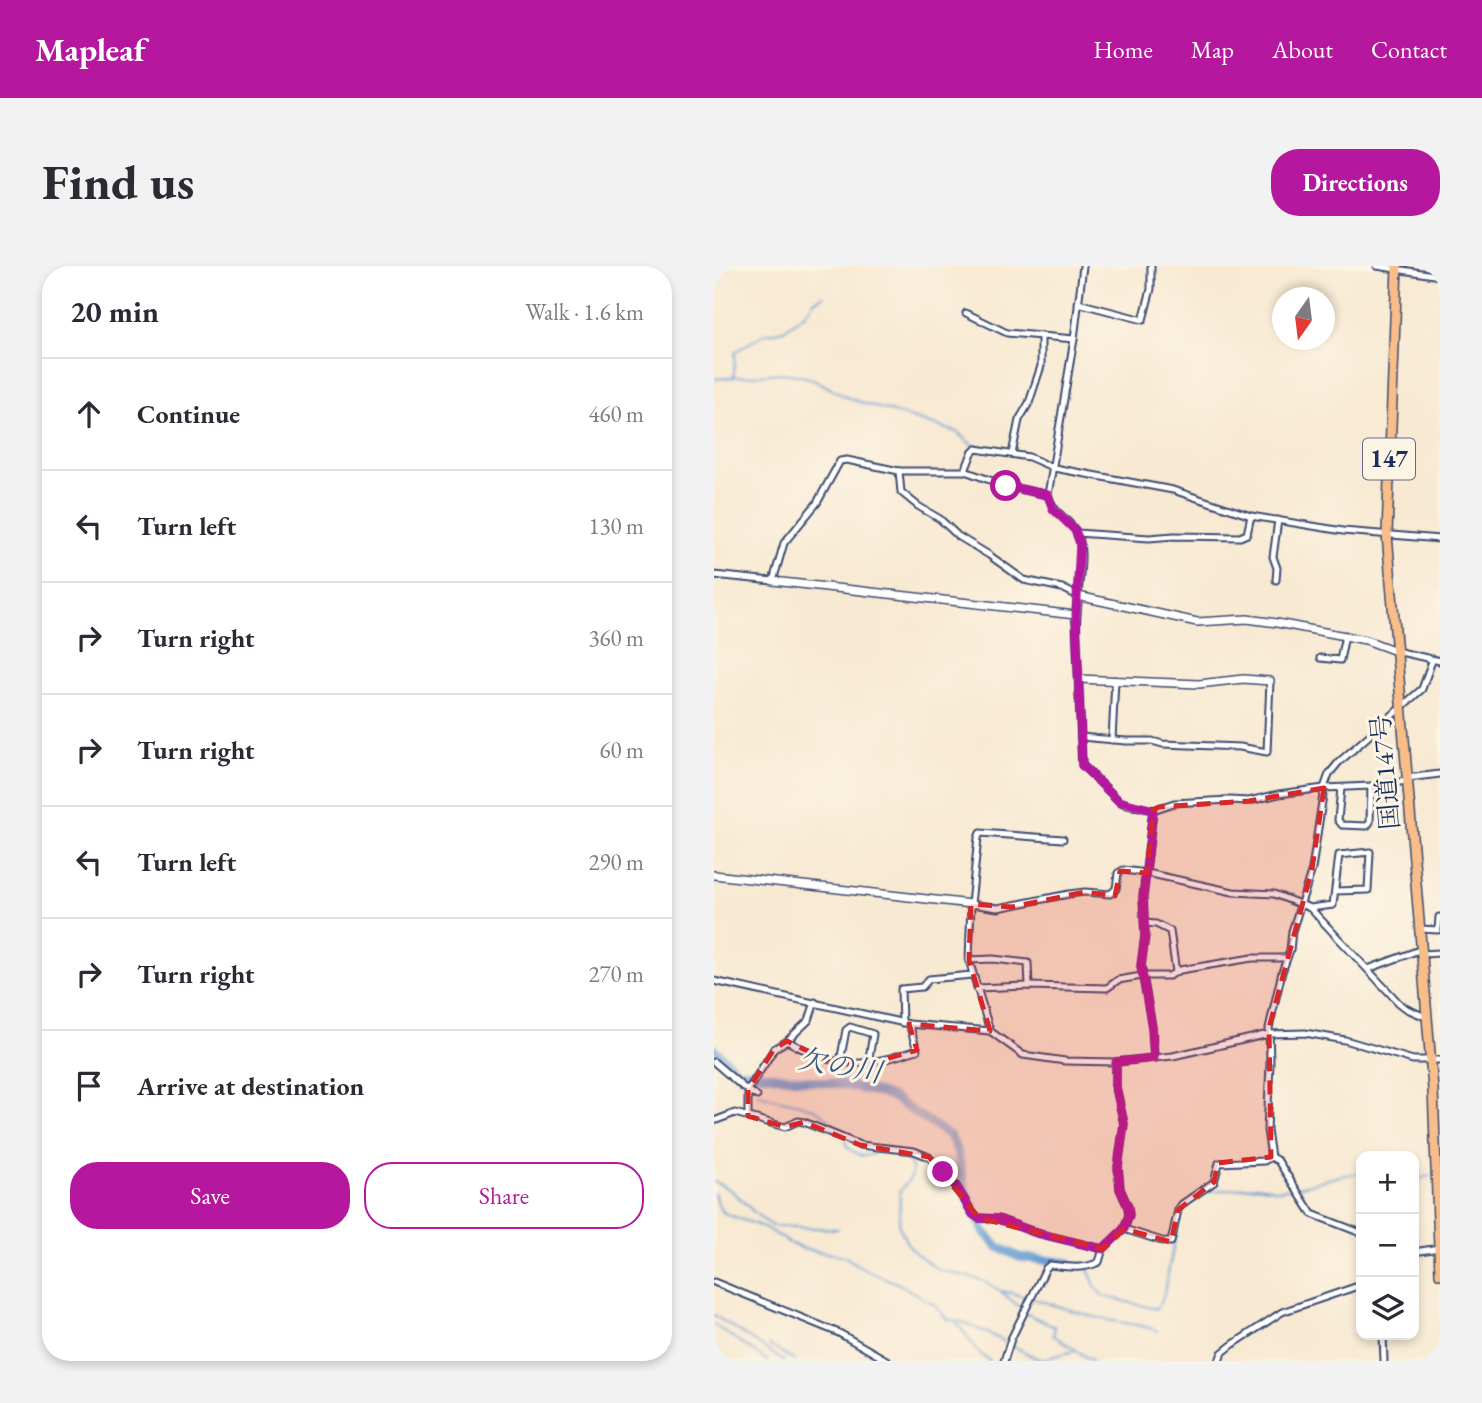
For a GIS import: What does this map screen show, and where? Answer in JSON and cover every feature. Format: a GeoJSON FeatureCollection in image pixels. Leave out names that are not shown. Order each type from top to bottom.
{"type":"FeatureCollection","features":[{"type":"Feature","properties":{"kind":"highway","name":"国道147号"},"geometry":{"type":"LineString","coordinates":[[1397,268],[1387,534],[1428,1018],[1435,1059],[1440,1274]]}},
{"type":"Feature","properties":{"kind":"street"},"geometry":{"type":"LineString","coordinates":[[1083,266],[1074,339],[1048,495],[1053,509],[1077,533],[1080,543],[1076,618],[1082,765],[1119,801],[1153,810],[1167,804],[1249,801],[1279,794],[1371,786],[1440,774]]}},
{"type":"Feature","properties":{"kind":"street"},"geometry":{"type":"LineString","coordinates":[[1078,303],[1143,320],[1151,289],[1151,266]]}},
{"type":"Feature","properties":{"kind":"street"},"geometry":{"type":"LineString","coordinates":[[1377,266],[1440,276]]}},
{"type":"Feature","properties":{"kind":"street"},"geometry":{"type":"LineString","coordinates":[[966,313],[1007,333],[1074,339]]}},
{"type":"Feature","properties":{"kind":"street"},"geometry":{"type":"LineString","coordinates":[[1012,454],[1019,420],[1029,402],[1041,366],[1041,336]]}},
{"type":"Feature","properties":{"kind":"street"},"geometry":{"type":"LineString","coordinates":[[965,471],[976,449],[1012,454],[1029,457],[1054,468],[1173,489],[1251,516],[1343,531],[1440,539]]}},
{"type":"Feature","properties":{"kind":"street"},"geometry":{"type":"LineString","coordinates":[[774,581],[784,543],[817,503],[840,461],[899,471],[965,471],[1006,486],[1048,495]]}},
{"type":"Feature","properties":{"kind":"street"},"geometry":{"type":"LineString","coordinates":[[899,471],[901,492],[940,519],[958,536],[1024,580],[1062,588],[1078,596],[1197,622],[1247,620],[1345,635],[1432,661],[1440,661]]}},
{"type":"Feature","properties":{"kind":"street"},"geometry":{"type":"LineString","coordinates":[[1077,533],[1149,538],[1240,537],[1247,534],[1251,516]]}},
{"type":"Feature","properties":{"kind":"street"},"geometry":{"type":"LineString","coordinates":[[1276,580],[1277,568],[1273,557],[1278,520]]}},
{"type":"Feature","properties":{"kind":"street"},"geometry":{"type":"LineString","coordinates":[[714,575],[1076,618]]}},
{"type":"Feature","properties":{"kind":"street"},"geometry":{"type":"LineString","coordinates":[[1320,658],[1340,660],[1345,635]]}},
{"type":"Feature","properties":{"kind":"street"},"geometry":{"type":"LineString","coordinates":[[1271,1157],[1267,1129],[1272,1013],[1290,950],[1292,931],[1312,869],[1324,788],[1329,774],[1339,762],[1422,689],[1432,661]]}},
{"type":"Feature","properties":{"kind":"street"},"geometry":{"type":"LineString","coordinates":[[1078,678],[1199,684],[1243,679],[1270,681],[1267,752],[1240,747],[1081,737]]}},
{"type":"Feature","properties":{"kind":"street"},"geometry":{"type":"LineString","coordinates":[[1112,740],[1115,680]]}},
{"type":"Feature","properties":{"kind":"street"},"geometry":{"type":"LineString","coordinates":[[1341,788],[1338,820],[1342,825],[1367,826],[1370,822],[1371,786]]}},
{"type":"Feature","properties":{"kind":"street"},"geometry":{"type":"LineString","coordinates":[[1153,810],[1143,897],[1145,923],[1142,976],[1152,1027],[1154,1058]]}},
{"type":"Feature","properties":{"kind":"street"},"geometry":{"type":"LineString","coordinates":[[990,1031],[969,960],[971,904],[980,832],[1063,839]]}},
{"type":"Feature","properties":{"kind":"street"},"geometry":{"type":"LineString","coordinates":[[714,875],[998,908],[1084,892],[1110,894],[1116,889],[1120,871],[1147,873],[1233,892],[1274,894],[1310,908],[1333,905],[1339,855],[1370,852],[1368,890],[1335,891]]}},
{"type":"Feature","properties":{"kind":"street"},"geometry":{"type":"LineString","coordinates":[[1310,908],[1407,1010],[1428,1018]]}},
{"type":"Feature","properties":{"kind":"street"},"geometry":{"type":"LineString","coordinates":[[1420,929],[1438,930],[1439,917]]}},
{"type":"Feature","properties":{"kind":"street"},"geometry":{"type":"LineString","coordinates":[[1145,923],[1156,924],[1170,931],[1176,972]]}},
{"type":"Feature","properties":{"kind":"street"},"geometry":{"type":"LineString","coordinates":[[1368,969],[1422,952],[1440,953]]}},
{"type":"Feature","properties":{"kind":"street"},"geometry":{"type":"LineString","coordinates":[[976,988],[1107,988],[1118,979],[1169,976],[1176,972],[1252,958],[1287,958]]}},
{"type":"Feature","properties":{"kind":"street"},"geometry":{"type":"LineString","coordinates":[[969,960],[993,959],[1028,963],[1029,986]]}},
{"type":"Feature","properties":{"kind":"street"},"geometry":{"type":"LineString","coordinates":[[787,1041],[824,1059],[868,1064],[917,1050],[906,1023],[901,989],[922,987],[929,979],[972,975]]}},
{"type":"Feature","properties":{"kind":"street"},"geometry":{"type":"LineString","coordinates":[[714,981],[906,1023],[990,1031],[1009,1046],[1031,1057],[1065,1061],[1116,1062],[1173,1056],[1269,1034],[1321,1035],[1413,1060],[1435,1059]]}},
{"type":"Feature","properties":{"kind":"street"},"geometry":{"type":"LineString","coordinates":[[748,1116],[749,1089],[760,1070],[774,1049],[787,1041],[809,1020],[815,1002]]}},
{"type":"Feature","properties":{"kind":"street"},"geometry":{"type":"LineString","coordinates":[[840,1062],[846,1030],[850,1027],[873,1034],[868,1064]]}},
{"type":"Feature","properties":{"kind":"street"},"geometry":{"type":"LineString","coordinates":[[714,1062],[757,1096]]}},
{"type":"Feature","properties":{"kind":"street"},"geometry":{"type":"LineString","coordinates":[[1004,1361],[1024,1311],[1046,1268],[1050,1265],[1086,1267],[1099,1262],[1103,1249],[1124,1229],[1129,1215],[1120,1189],[1118,1167],[1124,1124],[1116,1087],[1116,1062]]}},
{"type":"Feature","properties":{"kind":"street"},"geometry":{"type":"LineString","coordinates":[[714,1121],[735,1113],[785,1127],[798,1121],[860,1145],[914,1151],[929,1157],[956,1186],[973,1214],[1103,1249]]}},
{"type":"Feature","properties":{"kind":"street"},"geometry":{"type":"LineString","coordinates":[[1271,1157],[1278,1161],[1312,1214],[1356,1231]]}},
{"type":"Feature","properties":{"kind":"street"},"geometry":{"type":"LineString","coordinates":[[1124,1229],[1171,1242],[1178,1210],[1188,1199],[1214,1182],[1219,1163],[1264,1161],[1271,1157]]}},
{"type":"Feature","properties":{"kind":"street"},"geometry":{"type":"LineString","coordinates":[[1419,1251],[1439,1245]]}},
{"type":"Feature","properties":{"kind":"street"},"geometry":{"type":"LineString","coordinates":[[714,1282],[839,1333],[888,1361]]}},
{"type":"Feature","properties":{"kind":"street"},"geometry":{"type":"LineString","coordinates":[[1219,1361],[1232,1345],[1282,1312],[1356,1287]]}},
{"type":"Feature","properties":{"kind":"street"},"geometry":{"type":"LineString","coordinates":[[1383,1340],[1384,1361]]}},
{"type":"Feature","properties":{"kind":"highlighted area"},"geometry":{"type":"Polygon","coordinates":[[[1324,788],[1312,869],[1269,1028],[1271,1157],[1218,1163],[1214,1182],[1178,1210],[1171,1242],[1124,1229],[1103,1249],[979,1218],[929,1157],[860,1145],[804,1122],[785,1127],[748,1116],[748,1090],[774,1049],[787,1041],[824,1059],[868,1064],[917,1050],[909,1024],[990,1031],[969,960],[971,904],[1012,907],[1085,892],[1115,896],[1120,871],[1147,873],[1153,810],[1159,807],[1249,801],[1324,788]]]}},
{"type":"Feature","properties":{"kind":"waterway"},"geometry":{"type":"LineString","coordinates":[[714,283],[720,266]]}},
{"type":"Feature","properties":{"kind":"waterway"},"geometry":{"type":"LineString","coordinates":[[734,376],[735,352],[764,334],[784,330],[805,314],[814,301],[824,296]]}},
{"type":"Feature","properties":{"kind":"waterway"},"geometry":{"type":"LineString","coordinates":[[714,379],[781,373],[797,375],[813,379],[850,399],[957,432],[972,445],[996,449]]}},
{"type":"Feature","properties":{"kind":"waterway"},"geometry":{"type":"LineString","coordinates":[[1016,452],[1027,454]]}},
{"type":"Feature","properties":{"kind":"waterway","name":"欠の川"},"geometry":{"type":"LineString","coordinates":[[714,1049],[737,1071],[844,1085],[893,1098],[950,1136],[957,1151],[967,1196],[985,1233],[998,1247],[1019,1257],[1069,1263]]}},
{"type":"Feature","properties":{"kind":"waterway"},"geometry":{"type":"LineString","coordinates":[[737,1071],[739,1080]]}},
{"type":"Feature","properties":{"kind":"waterway"},"geometry":{"type":"LineString","coordinates":[[757,1093],[813,1109],[822,1114],[843,1135]]}},
{"type":"Feature","properties":{"kind":"waterway"},"geometry":{"type":"LineString","coordinates":[[845,1141],[848,1148],[861,1156],[871,1155],[880,1149]]}},
{"type":"Feature","properties":{"kind":"waterway"},"geometry":{"type":"LineString","coordinates":[[885,1151],[903,1156],[912,1167],[912,1176],[900,1191],[899,1226],[915,1253],[939,1270],[981,1280],[999,1290],[1023,1310]]}},
{"type":"Feature","properties":{"kind":"waterway","name":"欠の川"},"geometry":{"type":"LineString","coordinates":[[1298,1187],[1356,1174]]}},
{"type":"Feature","properties":{"kind":"waterway","name":"欠の川"},"geometry":{"type":"LineString","coordinates":[[1419,1179],[1430,1176]]}},
{"type":"Feature","properties":{"kind":"waterway"},"geometry":{"type":"LineString","coordinates":[[714,1182],[731,1190],[773,1226],[838,1229]]}},
{"type":"Feature","properties":{"kind":"waterway","name":"欠の川"},"geometry":{"type":"LineString","coordinates":[[1205,1192],[1257,1186],[1280,1190],[1293,1188]]}},
{"type":"Feature","properties":{"kind":"waterway"},"geometry":{"type":"LineString","coordinates":[[714,1193],[720,1209],[726,1214],[766,1228],[804,1249],[844,1256],[935,1305],[947,1319],[965,1323],[1006,1342]]}},
{"type":"Feature","properties":{"kind":"waterway","name":"欠の川"},"geometry":{"type":"LineString","coordinates":[[1088,1269],[1096,1288],[1103,1296],[1156,1309],[1163,1298],[1180,1214],[1186,1204]]}},
{"type":"Feature","properties":{"kind":"waterway","name":"欠の川"},"geometry":{"type":"LineString","coordinates":[[1069,1263],[1084,1264]]}},
{"type":"Feature","properties":{"kind":"waterway"},"geometry":{"type":"LineString","coordinates":[[1002,1291],[1090,1316],[1157,1331]]}},
{"type":"Feature","properties":{"kind":"waterway"},"geometry":{"type":"LineString","coordinates":[[1027,1314],[1055,1327],[1053,1335],[1092,1361]]}},
{"type":"Feature","properties":{"kind":"waterway"},"geometry":{"type":"LineString","coordinates":[[714,1315],[784,1361]]}},
{"type":"Feature","properties":{"kind":"waterway"},"geometry":{"type":"LineString","coordinates":[[957,1324],[980,1353],[990,1361]]}},
{"type":"Feature","properties":{"kind":"waterway"},"geometry":{"type":"LineString","coordinates":[[714,1325],[768,1361]]}},
{"type":"Feature","properties":{"kind":"waterway"},"geometry":{"type":"LineString","coordinates":[[769,1345],[795,1361]]}},
{"type":"Feature","properties":{"kind":"waterway"},"geometry":{"type":"LineString","coordinates":[[1011,1345],[1040,1360],[1074,1351]]}},
{"type":"Feature","properties":{"kind":"route"},"geometry":{"type":"LineString","coordinates":[[943,1172],[956,1186],[973,1214],[979,1218],[1015,1223],[1037,1233],[1103,1249],[1124,1229],[1129,1215],[1120,1189],[1118,1167],[1124,1124],[1116,1087],[1116,1062],[1154,1058],[1152,1027],[1141,966],[1145,936],[1143,897],[1153,810],[1119,801],[1082,765],[1076,615],[1080,543],[1075,530],[1053,509],[1048,495],[1006,486]]}}]}
